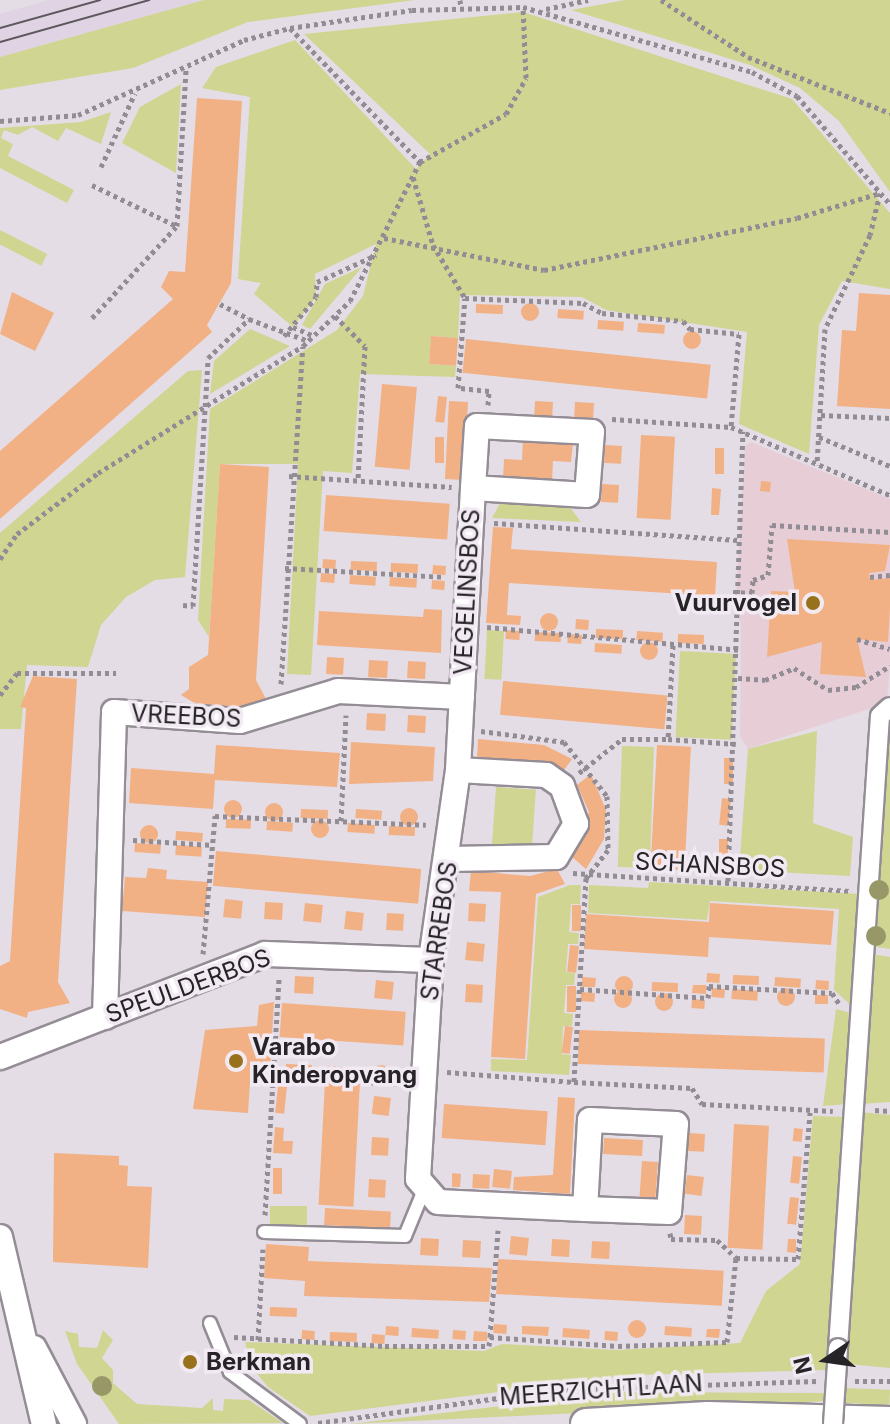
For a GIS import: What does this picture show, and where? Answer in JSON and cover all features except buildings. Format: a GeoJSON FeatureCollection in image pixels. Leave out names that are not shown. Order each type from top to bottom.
{"type":"FeatureCollection","features":[{"type":"Feature","properties":{"kind":"street"},"geometry":{"type":"LineString","coordinates":[[477,426],[592,432]]}},
{"type":"Feature","properties":{"kind":"street","name":"VEGELINSBOS"},"geometry":{"type":"LineString","coordinates":[[462,697],[477,426]]}},
{"type":"Feature","properties":{"kind":"street","name":"VEGELINSBOS"},"geometry":{"type":"LineString","coordinates":[[473,488],[587,495],[592,432]]}},
{"type":"Feature","properties":{"kind":"street","name":"VREEBOS"},"geometry":{"type":"LineString","coordinates":[[105,1017],[114,712],[240,721],[348,692],[462,697]]}},
{"type":"Feature","properties":{"kind":"street","name":"STARREBOS"},"geometry":{"type":"LineString","coordinates":[[424,1190],[424,1078],[431,960],[449,859],[462,697]]}},
{"type":"Feature","properties":{"kind":"street"},"geometry":{"type":"LineString","coordinates":[[833,1424],[880,716],[890,707]]}},
{"type":"Feature","properties":{"kind":"street"},"geometry":{"type":"LineString","coordinates":[[449,859],[556,857],[576,824],[562,786],[546,775],[458,770]]}},
{"type":"Feature","properties":{"kind":"street","name":"SPEULDERBOS"},"geometry":{"type":"LineString","coordinates":[[0,1056],[280,952],[431,960]]}},
{"type":"Feature","properties":{"kind":"street"},"geometry":{"type":"LineString","coordinates":[[424,1190],[438,1202],[585,1209],[669,1212],[676,1124],[590,1120],[585,1209]]}},
{"type":"Feature","properties":{"kind":"street"},"geometry":{"type":"LineString","coordinates":[[0,1237],[44,1424]]}},
{"type":"Feature","properties":{"kind":"street"},"geometry":{"type":"LineString","coordinates":[[17,1314],[74,1424]]}},
{"type":"Feature","properties":{"kind":"street","name":"MEERZICHTLAAN"},"geometry":{"type":"LineString","coordinates":[[586,1424],[708,1417],[890,1422]]}},
{"type":"Feature","properties":{"kind":"lane"},"geometry":{"type":"LineString","coordinates":[[264,1232],[405,1236],[424,1190]]}},
{"type":"Feature","properties":{"kind":"lane"},"geometry":{"type":"LineString","coordinates":[[210,1323],[230,1372],[300,1424]]}},
{"type":"Feature","properties":{"kind":"path"},"geometry":{"type":"LineString","coordinates":[[460,0],[461,8]]}},
{"type":"Feature","properties":{"kind":"path"},"geometry":{"type":"LineString","coordinates":[[544,10],[588,0]]}},
{"type":"Feature","properties":{"kind":"path"},"geometry":{"type":"LineString","coordinates":[[661,0],[748,57],[890,113]]}},
{"type":"Feature","properties":{"kind":"path"},"geometry":{"type":"LineString","coordinates":[[0,559],[17,534],[203,406],[309,341],[335,316],[377,254],[420,162],[506,114],[526,78],[523,7]]}},
{"type":"Feature","properties":{"kind":"path"},"geometry":{"type":"LineString","coordinates":[[0,121],[78,115],[136,92],[244,40],[290,28],[461,8],[523,7],[544,10],[752,72],[797,96],[890,204]]}},
{"type":"Feature","properties":{"kind":"path"},"geometry":{"type":"LineString","coordinates":[[290,28],[420,162]]}},
{"type":"Feature","properties":{"kind":"path"},"geometry":{"type":"LineString","coordinates":[[92,318],[177,226],[186,69]]}},
{"type":"Feature","properties":{"kind":"path"},"geometry":{"type":"LineString","coordinates":[[101,167],[136,92]]}},
{"type":"Feature","properties":{"kind":"path"},"geometry":{"type":"LineString","coordinates":[[412,176],[433,245],[465,298],[458,388],[489,391],[488,412],[477,426]]}},
{"type":"Feature","properties":{"kind":"path"},"geometry":{"type":"LineString","coordinates":[[92,185],[177,226]]}},
{"type":"Feature","properties":{"kind":"path"},"geometry":{"type":"LineString","coordinates":[[384,238],[433,245],[505,267],[544,270],[797,218],[880,193]]}},
{"type":"Feature","properties":{"kind":"path"},"geometry":{"type":"LineString","coordinates":[[817,465],[825,329],[870,235],[880,193]]}},
{"type":"Feature","properties":{"kind":"path"},"geometry":{"type":"LineString","coordinates":[[284,336],[316,297],[317,282],[377,254]]}},
{"type":"Feature","properties":{"kind":"path"},"geometry":{"type":"LineString","coordinates":[[465,298],[583,303],[602,313],[739,334],[731,427]]}},
{"type":"Feature","properties":{"kind":"path"},"geometry":{"type":"LineString","coordinates":[[220,304],[284,336],[309,341]]}},
{"type":"Feature","properties":{"kind":"path"},"geometry":{"type":"LineString","coordinates":[[335,316],[365,346],[358,480]]}},
{"type":"Feature","properties":{"kind":"path"},"geometry":{"type":"LineString","coordinates":[[183,605],[193,606],[208,358],[249,319]]}},
{"type":"Feature","properties":{"kind":"path"},"geometry":{"type":"LineString","coordinates":[[293,327],[309,341]]}},
{"type":"Feature","properties":{"kind":"path"},"geometry":{"type":"LineString","coordinates":[[279,711],[289,476],[309,341]]}},
{"type":"Feature","properties":{"kind":"path"},"geometry":{"type":"LineString","coordinates":[[821,415],[890,418]]}},
{"type":"Feature","properties":{"kind":"path"},"geometry":{"type":"LineString","coordinates":[[592,432],[611,418],[731,427],[890,495]]}},
{"type":"Feature","properties":{"kind":"path"},"geometry":{"type":"LineString","coordinates":[[728,881],[738,678],[733,592],[743,431]]}},
{"type":"Feature","properties":{"kind":"path"},"geometry":{"type":"LineString","coordinates":[[819,437],[890,466]]}},
{"type":"Feature","properties":{"kind":"path"},"geometry":{"type":"LineString","coordinates":[[289,476],[473,488]]}},
{"type":"Feature","properties":{"kind":"path"},"geometry":{"type":"LineString","coordinates":[[471,522],[737,540]]}},
{"type":"Feature","properties":{"kind":"path"},"geometry":{"type":"LineString","coordinates":[[733,592],[752,593],[753,580],[768,575],[772,525],[890,532]]}},
{"type":"Feature","properties":{"kind":"path"},"geometry":{"type":"LineString","coordinates":[[285,568],[468,579]]}},
{"type":"Feature","properties":{"kind":"path"},"geometry":{"type":"LineString","coordinates":[[870,577],[890,575]]}},
{"type":"Feature","properties":{"kind":"path"},"geometry":{"type":"LineString","coordinates":[[466,626],[738,650]]}},
{"type":"Feature","properties":{"kind":"path"},"geometry":{"type":"LineString","coordinates":[[857,639],[890,649]]}},
{"type":"Feature","properties":{"kind":"path"},"geometry":{"type":"LineString","coordinates":[[668,739],[673,645]]}},
{"type":"Feature","properties":{"kind":"path"},"geometry":{"type":"LineString","coordinates":[[738,678],[765,680],[794,668],[828,690],[856,687],[890,666]]}},
{"type":"Feature","properties":{"kind":"path"},"geometry":{"type":"LineString","coordinates":[[0,695],[17,673],[116,673]]}},
{"type":"Feature","properties":{"kind":"path"},"geometry":{"type":"LineString","coordinates":[[341,821],[348,692]]}},
{"type":"Feature","properties":{"kind":"path"},"geometry":{"type":"LineString","coordinates":[[562,786],[622,739],[736,744]]}},
{"type":"Feature","properties":{"kind":"path"},"geometry":{"type":"LineString","coordinates":[[201,979],[215,816],[452,826]]}},
{"type":"Feature","properties":{"kind":"path"},"geometry":{"type":"LineString","coordinates":[[108,839],[213,845]]}},
{"type":"Feature","properties":{"kind":"path"},"geometry":{"type":"LineString","coordinates":[[556,857],[586,878],[574,1082]]}},
{"type":"Feature","properties":{"kind":"path","name":"SCHANSBOS"},"geometry":{"type":"LineString","coordinates":[[586,878],[728,881],[870,893]]}},
{"type":"Feature","properties":{"kind":"path"},"geometry":{"type":"LineString","coordinates":[[258,1340],[280,952]]}},
{"type":"Feature","properties":{"kind":"path"},"geometry":{"type":"LineString","coordinates":[[580,989],[708,998],[709,986],[832,993],[844,1010],[861,1011]]}},
{"type":"Feature","properties":{"kind":"path"},"geometry":{"type":"LineString","coordinates":[[273,1077],[424,1078],[692,1088],[702,1104],[810,1112],[890,1111]]}},
{"type":"Feature","properties":{"kind":"path"},"geometry":{"type":"LineString","coordinates":[[669,1212],[671,1239],[717,1240],[736,1258],[798,1259],[810,1112]]}},
{"type":"Feature","properties":{"kind":"path"},"geometry":{"type":"LineString","coordinates":[[210,1323],[225,1336],[258,1340],[489,1346],[498,1230]]}},
{"type":"Feature","properties":{"kind":"path"},"geometry":{"type":"LineString","coordinates":[[490,1337],[618,1346],[727,1342],[736,1258]]}},
{"type":"Feature","properties":{"kind":"path","name":"MEERZICHTLAAN"},"geometry":{"type":"LineString","coordinates":[[314,1424],[556,1390],[826,1381]]}},
{"type":"Feature","properties":{"kind":"path"},"geometry":{"type":"LineString","coordinates":[[842,1381],[890,1381]]}},
{"type":"Feature","properties":{"kind":"shaded area"},"geometry":{"type":"Polygon","coordinates":[[[49,0],[204,0],[0,57],[0,14],[49,0]]]}},
{"type":"Feature","properties":{"kind":"shaded area","name":"Vuurvogel"},"geometry":{"type":"Polygon","coordinates":[[[751,442],[890,499],[890,663],[887,703],[748,749],[740,736],[741,622],[735,614],[745,446],[751,442]]]}},
{"type":"Feature","properties":{"kind":"green space"},"geometry":{"type":"Polygon","coordinates":[[[204,0],[415,0],[248,22],[133,68],[0,90],[0,57],[204,0]]]}},
{"type":"Feature","properties":{"kind":"green space"},"geometry":{"type":"Polygon","coordinates":[[[625,0],[890,0],[890,192],[839,121],[800,88],[750,65],[571,10],[625,0]]]}},
{"type":"Feature","properties":{"kind":"green space"},"geometry":{"type":"Polygon","coordinates":[[[523,12],[792,99],[890,213],[890,289],[842,281],[819,325],[809,454],[739,424],[747,332],[606,310],[582,297],[460,295],[458,338],[431,336],[429,364],[456,366],[455,377],[360,374],[352,473],[323,471],[311,675],[287,674],[298,464],[220,464],[209,637],[198,620],[210,409],[337,330],[363,296],[376,244],[315,274],[316,297],[293,327],[254,294],[261,283],[238,279],[250,97],[202,88],[216,67],[295,40],[416,169],[430,154],[304,34],[523,12]]]}},
{"type":"Feature","properties":{"kind":"green space"},"geometry":{"type":"Polygon","coordinates":[[[181,84],[176,173],[122,143],[140,107],[181,84]]]}},
{"type":"Feature","properties":{"kind":"green space"},"geometry":{"type":"Polygon","coordinates":[[[111,112],[101,144],[66,128],[58,141],[32,127],[18,135],[4,130],[1,138],[13,144],[8,156],[74,190],[67,203],[0,168],[0,128],[81,122],[111,112]]]}},
{"type":"Feature","properties":{"kind":"green space"},"geometry":{"type":"Polygon","coordinates":[[[0,230],[47,254],[41,266],[0,245],[0,230]]]}},
{"type":"Feature","properties":{"kind":"green space"},"geometry":{"type":"Polygon","coordinates":[[[362,267],[310,329],[302,325],[325,284],[362,267]]]}},
{"type":"Feature","properties":{"kind":"green space"},"geometry":{"type":"Polygon","coordinates":[[[250,329],[290,346],[210,394],[214,361],[250,329]]]}},
{"type":"Feature","properties":{"kind":"green space"},"geometry":{"type":"Polygon","coordinates":[[[202,370],[185,577],[155,580],[126,597],[101,625],[88,667],[27,665],[21,729],[0,729],[0,533],[188,371],[202,370]]]}},
{"type":"Feature","properties":{"kind":"green space"},"geometry":{"type":"Polygon","coordinates":[[[500,503],[569,506],[581,522],[492,518],[500,503]]]}},
{"type":"Feature","properties":{"kind":"green space"},"geometry":{"type":"Polygon","coordinates":[[[487,630],[504,631],[501,680],[484,679],[487,630]]]}},
{"type":"Feature","properties":{"kind":"green space"},"geometry":{"type":"Polygon","coordinates":[[[680,651],[736,654],[731,740],[675,737],[680,651]]]}},
{"type":"Feature","properties":{"kind":"green space"},"geometry":{"type":"Polygon","coordinates":[[[890,720],[890,949],[870,946],[890,720]]]}},
{"type":"Feature","properties":{"kind":"green space"},"geometry":{"type":"Polygon","coordinates":[[[817,731],[813,823],[853,837],[850,876],[739,870],[748,749],[817,731]]]}},
{"type":"Feature","properties":{"kind":"green space"},"geometry":{"type":"Polygon","coordinates":[[[622,746],[654,747],[650,868],[618,867],[622,746]]]}},
{"type":"Feature","properties":{"kind":"green space"},"geometry":{"type":"Polygon","coordinates":[[[496,787],[536,790],[532,849],[492,846],[496,787]]]}},
{"type":"Feature","properties":{"kind":"green space"},"geometry":{"type":"Polygon","coordinates":[[[649,882],[861,894],[854,1008],[834,990],[839,909],[710,901],[707,920],[588,913],[589,885],[648,888],[649,882]]]}},
{"type":"Feature","properties":{"kind":"green space"},"geometry":{"type":"Polygon","coordinates":[[[570,885],[581,885],[580,904],[571,904],[569,932],[579,933],[578,944],[568,944],[566,972],[575,973],[574,985],[566,985],[564,1013],[573,1014],[572,1026],[563,1026],[562,1054],[571,1055],[569,1075],[491,1071],[491,1059],[527,1060],[538,897],[570,885]]]}},
{"type":"Feature","properties":{"kind":"green space"},"geometry":{"type":"Polygon","coordinates":[[[871,954],[890,957],[890,1102],[862,1104],[871,954]]]}},
{"type":"Feature","properties":{"kind":"green space"},"geometry":{"type":"Polygon","coordinates":[[[836,1009],[854,1014],[847,1104],[823,1106],[836,1009]]]}},
{"type":"Feature","properties":{"kind":"green space"},"geometry":{"type":"Polygon","coordinates":[[[860,1112],[890,1115],[890,1368],[848,1364],[860,1112]]]}},
{"type":"Feature","properties":{"kind":"green space"},"geometry":{"type":"Polygon","coordinates":[[[813,1116],[846,1117],[828,1370],[633,1375],[310,1416],[268,1387],[250,1365],[245,1342],[484,1351],[502,1344],[616,1350],[740,1343],[766,1291],[800,1264],[813,1116]]]}},
{"type":"Feature","properties":{"kind":"green space"},"geometry":{"type":"Polygon","coordinates":[[[270,1206],[307,1206],[307,1229],[270,1229],[270,1206]]]}},
{"type":"Feature","properties":{"kind":"green space"},"geometry":{"type":"Polygon","coordinates":[[[103,1330],[113,1340],[102,1358],[113,1370],[113,1383],[137,1404],[202,1408],[213,1398],[213,1410],[223,1411],[224,1399],[249,1400],[283,1423],[119,1424],[77,1364],[65,1331],[78,1334],[79,1347],[97,1348],[103,1330]]]}},
{"type":"Feature","properties":{"kind":"green space"},"geometry":{"type":"Polygon","coordinates":[[[842,1388],[890,1390],[889,1405],[841,1403],[842,1388]]]}},
{"type":"Feature","properties":{"kind":"green space"},"geometry":{"type":"Polygon","coordinates":[[[618,1392],[828,1393],[828,1401],[350,1424],[618,1392]]]}},
{"type":"Feature","properties":{"kind":"tram line"},"geometry":{"type":"LineString","coordinates":[[0,28],[100,0]]}},
{"type":"Feature","properties":{"kind":"tram line"},"geometry":{"type":"LineString","coordinates":[[0,42],[149,0]]}},
{"type":"Feature","properties":{"kind":"place","name":"Vuurvogel"},"geometry":{"type":"Point","coordinates":[813,603]}},
{"type":"Feature","properties":{"kind":"place","name":"Varabo Kinderopvang"},"geometry":{"type":"Point","coordinates":[236,1061]}},
{"type":"Feature","properties":{"kind":"place","name":"Berkman"},"geometry":{"type":"Point","coordinates":[190,1362]}}]}
